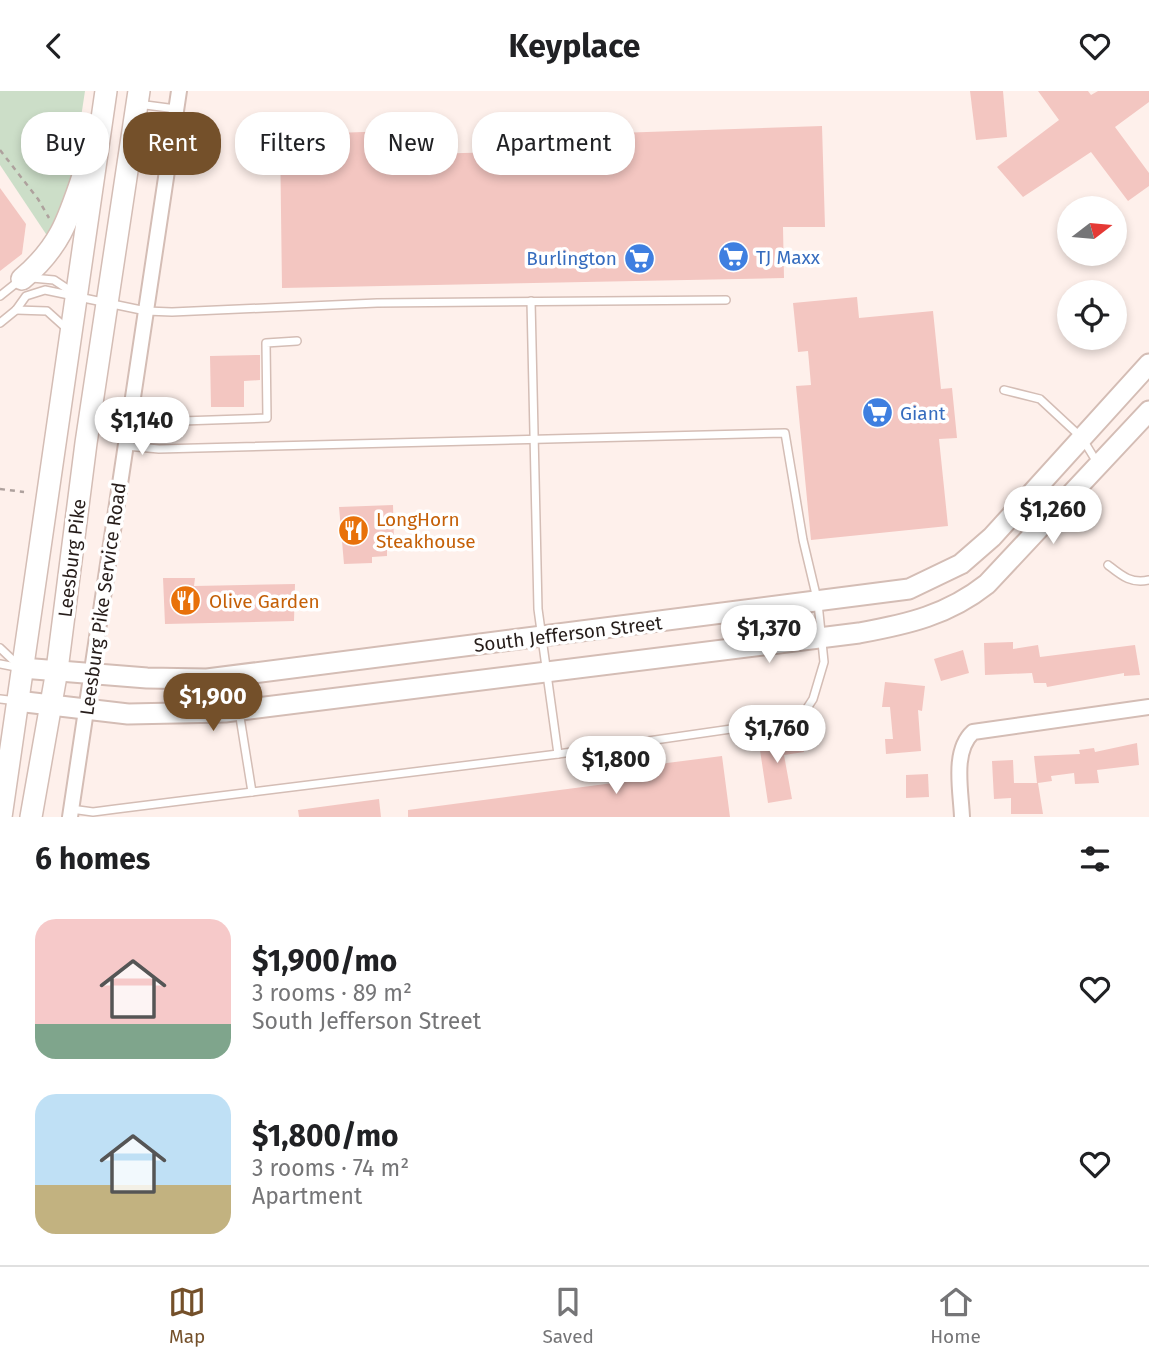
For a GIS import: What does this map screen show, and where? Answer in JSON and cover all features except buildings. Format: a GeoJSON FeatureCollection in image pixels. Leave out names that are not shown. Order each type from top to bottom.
{"type":"FeatureCollection","features":[{"type":"Feature","properties":{"kind":"main road","name":"Leesburg Pike"},"geometry":{"type":"LineString","coordinates":[[103,112],[106,91]]}},
{"type":"Feature","properties":{"kind":"main road","name":"Leesburg Pike"},"geometry":{"type":"LineString","coordinates":[[32,817],[57,670],[139,98]]}},
{"type":"Feature","properties":{"kind":"main road"},"geometry":{"type":"LineString","coordinates":[[22,279],[44,261],[59,241],[84,175]]}},
{"type":"Feature","properties":{"kind":"main road","name":"Leesburg Pike"},"geometry":{"type":"LineString","coordinates":[[1,817],[8,700],[22,668],[93,175]]}},
{"type":"Feature","properties":{"kind":"street","name":"Leesburg Pike Service Road"},"geometry":{"type":"LineString","coordinates":[[71,813],[179,91]]}},
{"type":"Feature","properties":{"kind":"street","name":"South Jefferson Street"},"geometry":{"type":"LineString","coordinates":[[22,668],[207,679],[818,603],[909,589],[961,564],[992,537],[1149,364]]}},
{"type":"Feature","properties":{"kind":"street","name":"South Jefferson Street"},"geometry":{"type":"LineString","coordinates":[[8,700],[170,715],[239,711],[822,638],[926,619],[970,597],[1011,561],[1149,411]]}},
{"type":"Feature","properties":{"kind":"street"},"geometry":{"type":"LineString","coordinates":[[962,817],[960,754],[967,738],[981,729],[1149,707]]}},
{"type":"Feature","properties":{"kind":"lane"},"geometry":{"type":"LineString","coordinates":[[139,98],[176,109]]}},
{"type":"Feature","properties":{"kind":"lane"},"geometry":{"type":"LineString","coordinates":[[0,296],[22,279],[54,280],[75,295]]}},
{"type":"Feature","properties":{"kind":"lane"},"geometry":{"type":"LineString","coordinates":[[0,323],[16,310],[26,296],[37,291],[75,295],[146,311],[531,301],[726,300]]}},
{"type":"Feature","properties":{"kind":"lane"},"geometry":{"type":"LineString","coordinates":[[531,301],[538,609],[558,754]]}},
{"type":"Feature","properties":{"kind":"lane"},"geometry":{"type":"LineString","coordinates":[[16,310],[47,311],[70,332]]}},
{"type":"Feature","properties":{"kind":"lane"},"geometry":{"type":"LineString","coordinates":[[182,421],[267,418],[266,343],[296,341]]}},
{"type":"Feature","properties":{"kind":"lane"},"geometry":{"type":"LineString","coordinates":[[1004,390],[1041,399],[1082,438],[1099,466]]}},
{"type":"Feature","properties":{"kind":"lane"},"geometry":{"type":"LineString","coordinates":[[71,813],[558,754],[800,719],[813,699],[824,662],[818,603],[803,540],[785,433],[159,449],[125,446]]}},
{"type":"Feature","properties":{"kind":"lane"},"geometry":{"type":"LineString","coordinates":[[1108,565],[1123,577],[1137,583],[1149,580]]}},
{"type":"Feature","properties":{"kind":"lane"},"geometry":{"type":"LineString","coordinates":[[0,647],[22,668]]}},
{"type":"Feature","properties":{"kind":"lane"},"geometry":{"type":"LineString","coordinates":[[0,664],[22,668]]}},
{"type":"Feature","properties":{"kind":"lane"},"geometry":{"type":"LineString","coordinates":[[239,711],[252,792]]}},
{"type":"Feature","properties":{"kind":"path"},"geometry":{"type":"LineString","coordinates":[[0,150],[38,199],[52,228]]}},
{"type":"Feature","properties":{"kind":"path"},"geometry":{"type":"LineString","coordinates":[[0,489],[24,492]]}},
{"type":"Feature","properties":{"kind":"green space"},"geometry":{"type":"Polygon","coordinates":[[[0,91],[85,91],[82,112],[21,112],[21,175],[72,175],[70,190],[50,240],[0,165],[0,91]]]}},
{"type":"Feature","properties":{"kind":"place","name":"TJ Maxx"},"geometry":{"type":"Point","coordinates":[733,257]}},
{"type":"Feature","properties":{"kind":"place","name":"Burlington"},"geometry":{"type":"Point","coordinates":[640,258]}},
{"type":"Feature","properties":{"kind":"place","name":"Giant"},"geometry":{"type":"Point","coordinates":[877,413]}},
{"type":"Feature","properties":{"kind":"place","name":"LongHorn Steakhouse"},"geometry":{"type":"Point","coordinates":[353,530]}},
{"type":"Feature","properties":{"kind":"place","name":"Olive Garden"},"geometry":{"type":"Point","coordinates":[186,601]}}]}
